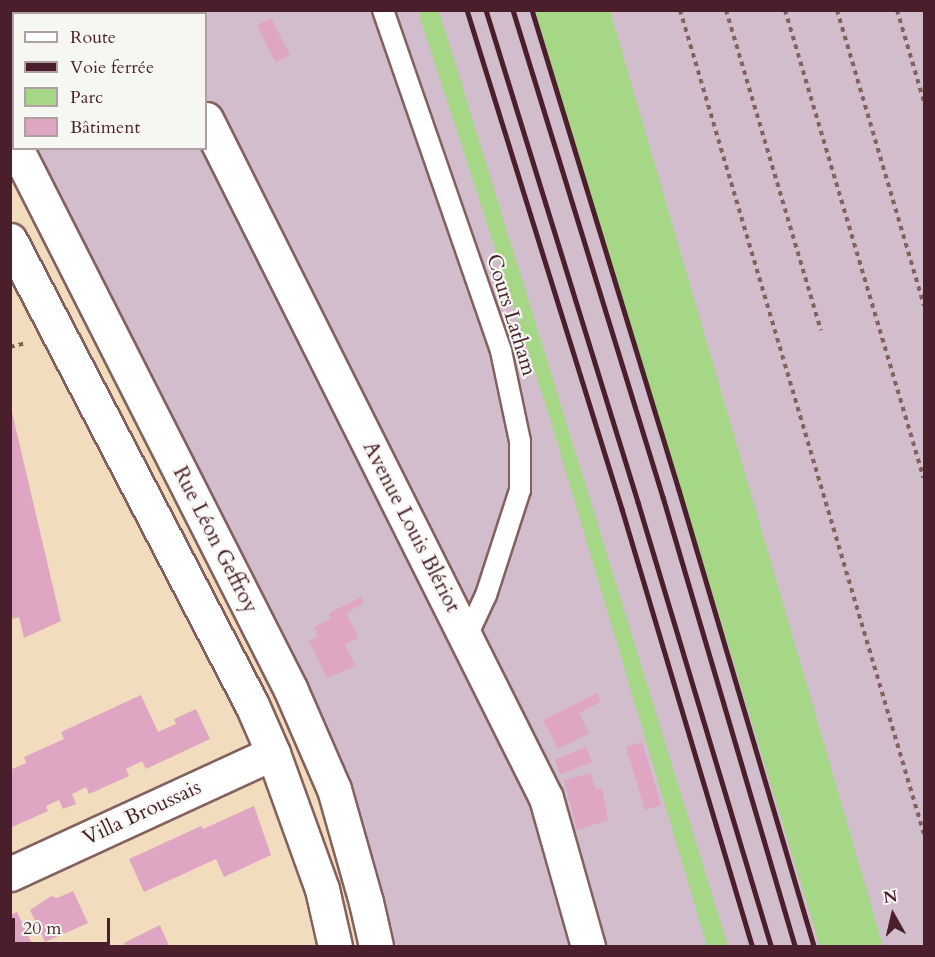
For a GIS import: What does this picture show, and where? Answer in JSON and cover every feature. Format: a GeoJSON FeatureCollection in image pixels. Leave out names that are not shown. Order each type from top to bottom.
{"type":"FeatureCollection","features":[{"type":"Feature","properties":{"kind":"street","name":"Avenue Louis Blériot"},"geometry":{"type":"LineString","coordinates":[[207,121],[546,798],[588,946]]}},
{"type":"Feature","properties":{"kind":"street","name":"Rue Léon Geffroy"},"geometry":{"type":"LineString","coordinates":[[17,150],[290,688],[334,789],[366,902],[375,946]]}},
{"type":"Feature","properties":{"kind":"street","name":"Rue Léon Geffroy"},"geometry":{"type":"LineString","coordinates":[[10,240],[252,705],[273,753],[322,889],[335,946]]}},
{"type":"Feature","properties":{"kind":"street","name":"Villa Broussais"},"geometry":{"type":"LineString","coordinates":[[10,874],[273,753]]}},
{"type":"Feature","properties":{"kind":"lane","name":"Cours Latham"},"geometry":{"type":"LineString","coordinates":[[383,10],[501,351],[520,441],[520,490],[486,595],[466,638]]}},
{"type":"Feature","properties":{"kind":"path"},"geometry":{"type":"LineString","coordinates":[[680,10],[924,834]]}},
{"type":"Feature","properties":{"kind":"path"},"geometry":{"type":"LineString","coordinates":[[726,10],[821,330]]}},
{"type":"Feature","properties":{"kind":"path"},"geometry":{"type":"LineString","coordinates":[[785,10],[924,478]]}},
{"type":"Feature","properties":{"kind":"path"},"geometry":{"type":"LineString","coordinates":[[837,10],[924,305]]}},
{"type":"Feature","properties":{"kind":"path"},"geometry":{"type":"LineString","coordinates":[[897,10],[924,102]]}},
{"type":"Feature","properties":{"kind":"shaded area"},"geometry":{"type":"Polygon","coordinates":[[[11,11],[924,11],[924,946],[376,946],[334,789],[17,150],[207,150],[207,12],[12,12],[12,139],[11,11]]]}},
{"type":"Feature","properties":{"kind":"green space"},"geometry":{"type":"Polygon","coordinates":[[[418,11],[439,11],[728,946],[707,946],[549,415],[418,11]]]}},
{"type":"Feature","properties":{"kind":"green space"},"geometry":{"type":"Polygon","coordinates":[[[535,11],[610,11],[883,946],[820,946],[535,11]]]}},
{"type":"Feature","properties":{"kind":"building"},"geometry":{"type":"Polygon","coordinates":[[[52,10],[110,10],[110,12],[52,12],[52,10]]]}},
{"type":"Feature","properties":{"kind":"building"},"geometry":{"type":"Polygon","coordinates":[[[271,18],[290,55],[276,63],[257,25],[271,18]]]}},
{"type":"Feature","properties":{"kind":"building"},"geometry":{"type":"Polygon","coordinates":[[[11,408],[61,621],[24,638],[19,617],[13,619],[10,607],[11,408]]]}},
{"type":"Feature","properties":{"kind":"building"},"geometry":{"type":"Polygon","coordinates":[[[361,597],[364,603],[346,613],[359,638],[345,645],[356,666],[327,678],[309,641],[318,636],[314,627],[331,619],[329,613],[361,597]]]}},
{"type":"Feature","properties":{"kind":"building"},"geometry":{"type":"Polygon","coordinates":[[[597,693],[601,702],[579,713],[589,733],[558,749],[543,720],[597,693]]]}},
{"type":"Feature","properties":{"kind":"building"},"geometry":{"type":"Polygon","coordinates":[[[141,695],[158,732],[176,724],[174,719],[196,709],[210,739],[146,769],[142,761],[126,769],[129,776],[89,794],[86,787],[72,794],[76,804],[63,809],[59,800],[46,806],[48,811],[10,828],[10,770],[26,763],[24,757],[64,739],[61,732],[141,695]]]}},
{"type":"Feature","properties":{"kind":"building"},"geometry":{"type":"Polygon","coordinates":[[[642,742],[661,805],[645,810],[626,747],[642,742]]]}},
{"type":"Feature","properties":{"kind":"building"},"geometry":{"type":"Polygon","coordinates":[[[586,747],[592,762],[560,775],[554,760],[586,747]]]}},
{"type":"Feature","properties":{"kind":"building"},"geometry":{"type":"Polygon","coordinates":[[[591,773],[596,790],[602,788],[608,820],[577,830],[564,780],[591,773]]]}},
{"type":"Feature","properties":{"kind":"building"},"geometry":{"type":"Polygon","coordinates":[[[254,806],[271,855],[224,877],[216,859],[144,892],[129,859],[201,826],[203,829],[254,806]]]}},
{"type":"Feature","properties":{"kind":"building"},"geometry":{"type":"Polygon","coordinates":[[[73,891],[88,923],[45,942],[30,910],[51,896],[57,898],[73,891]]]}},
{"type":"Feature","properties":{"kind":"building"},"geometry":{"type":"Polygon","coordinates":[[[17,912],[33,946],[10,946],[10,915],[17,912]]]}},
{"type":"Feature","properties":{"kind":"building"},"geometry":{"type":"Polygon","coordinates":[[[160,925],[169,946],[126,946],[124,943],[160,925]]]}},
{"type":"Feature","properties":{"kind":"railway"},"geometry":{"type":"LineString","coordinates":[[467,10],[622,509],[752,946]]}},
{"type":"Feature","properties":{"kind":"railway"},"geometry":{"type":"LineString","coordinates":[[486,10],[638,502],[771,946]]}},
{"type":"Feature","properties":{"kind":"railway"},"geometry":{"type":"LineString","coordinates":[[513,10],[663,497],[795,946]]}},
{"type":"Feature","properties":{"kind":"railway"},"geometry":{"type":"LineString","coordinates":[[532,10],[679,490],[814,946]]}}]}
